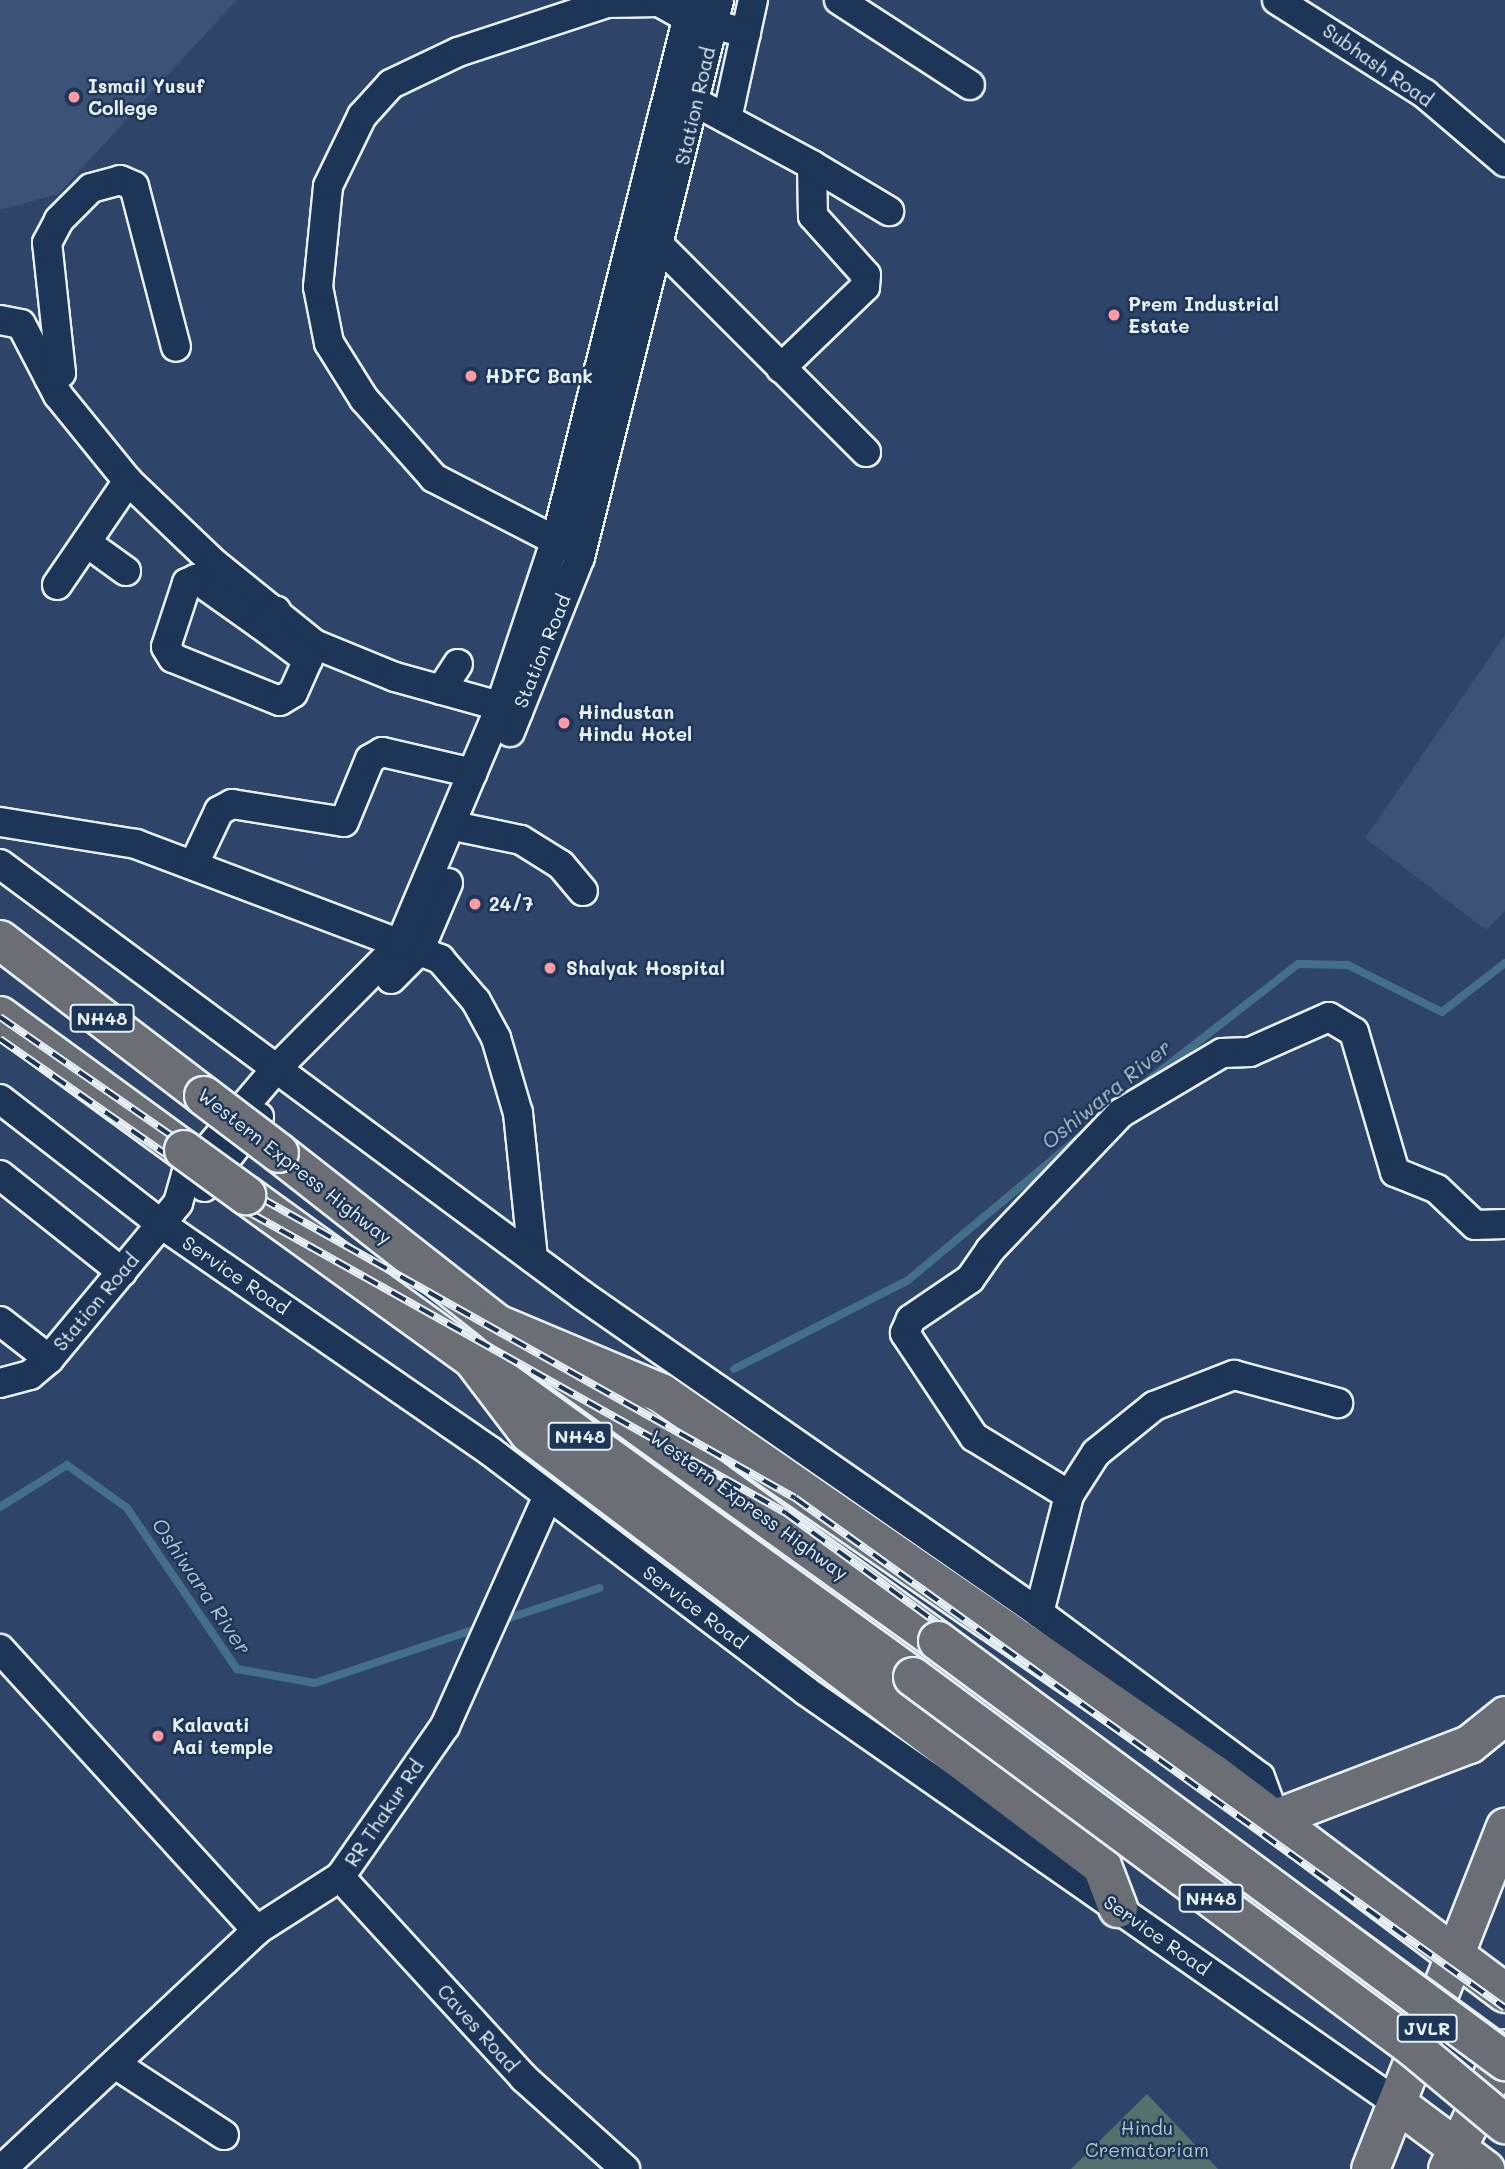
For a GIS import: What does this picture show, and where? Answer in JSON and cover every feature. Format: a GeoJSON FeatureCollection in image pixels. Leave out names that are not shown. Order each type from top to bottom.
{"type":"FeatureCollection","features":[{"type":"Feature","properties":{"kind":"highway","name":"Western Express Highway"},"geometry":{"type":"LineString","coordinates":[[0,940],[497,1324],[938,1641],[1505,2061]]}},
{"type":"Feature","properties":{"kind":"highway","name":"NH48"},"geometry":{"type":"LineString","coordinates":[[0,1016],[913,1677],[1414,2048],[1505,2124]]}},
{"type":"Feature","properties":{"kind":"highway"},"geometry":{"type":"LineString","coordinates":[[497,1324],[660,1392],[1160,1722],[1214,1760],[1275,1818],[1455,1952],[1505,1993]]}},
{"type":"Feature","properties":{"kind":"highway"},"geometry":{"type":"LineString","coordinates":[[472,1358],[528,1433],[1101,1866],[1118,1908]]}},
{"type":"Feature","properties":{"kind":"main road"},"geometry":{"type":"LineString","coordinates":[[1275,1818],[1469,1744],[1505,1715]]}},
{"type":"Feature","properties":{"kind":"main road"},"geometry":{"type":"LineString","coordinates":[[1455,1952],[1505,1827]]}},
{"type":"Feature","properties":{"kind":"main road","name":"JVLR"},"geometry":{"type":"LineString","coordinates":[[1370,2169],[1398,2104],[1455,1952]]}},
{"type":"Feature","properties":{"kind":"main road"},"geometry":{"type":"LineString","coordinates":[[1398,2104],[1463,2162],[1505,2048]]}},
{"type":"Feature","properties":{"kind":"street"},"geometry":{"type":"LineString","coordinates":[[727,120],[753,0]]}},
{"type":"Feature","properties":{"kind":"street"},"geometry":{"type":"LineString","coordinates":[[839,0],[970,85]]}},
{"type":"Feature","properties":{"kind":"street","name":"Subhash Road"},"geometry":{"type":"LineString","coordinates":[[1278,0],[1308,7],[1425,94],[1505,162]]}},
{"type":"Feature","properties":{"kind":"street"},"geometry":{"type":"LineString","coordinates":[[580,557],[557,536],[434,478],[364,399],[329,343],[318,287],[328,186],[362,116],[391,84],[458,52],[607,3],[659,2],[703,10],[746,33]]}},
{"type":"Feature","properties":{"kind":"street","name":"Station Road"},"geometry":{"type":"LineString","coordinates":[[0,1383],[30,1375],[49,1359],[170,1213],[202,1190],[282,1075],[410,947],[462,828],[509,709],[580,557],[697,103],[703,10]]}},
{"type":"Feature","properties":{"kind":"street","name":"Station Road"},"geometry":{"type":"LineString","coordinates":[[462,828],[472,774],[509,709],[703,10]]}},
{"type":"Feature","properties":{"kind":"street"},"geometry":{"type":"LineString","coordinates":[[697,103],[812,165],[889,211]]}},
{"type":"Feature","properties":{"kind":"street"},"geometry":{"type":"LineString","coordinates":[[781,368],[864,287],[866,275],[813,216],[812,165]]}},
{"type":"Feature","properties":{"kind":"street"},"geometry":{"type":"LineString","coordinates":[[49,378],[61,373],[47,243],[59,220],[91,188],[120,180],[134,186],[176,347]]}},
{"type":"Feature","properties":{"kind":"street"},"geometry":{"type":"LineString","coordinates":[[661,247],[866,452]]}},
{"type":"Feature","properties":{"kind":"street"},"geometry":{"type":"LineString","coordinates":[[0,320],[21,324],[49,378],[128,481],[268,618],[308,660],[293,693],[280,701],[173,658],[166,647],[187,583],[196,579],[268,618],[314,644],[442,690],[509,709]]}},
{"type":"Feature","properties":{"kind":"street"},"geometry":{"type":"LineString","coordinates":[[57,584],[128,481]]}},
{"type":"Feature","properties":{"kind":"street"},"geometry":{"type":"LineString","coordinates":[[87,543],[126,571]]}},
{"type":"Feature","properties":{"kind":"street"},"geometry":{"type":"LineString","coordinates":[[442,690],[458,663]]}},
{"type":"Feature","properties":{"kind":"street"},"geometry":{"type":"LineString","coordinates":[[194,864],[219,811],[232,804],[344,822],[370,760],[382,752],[472,774]]}},
{"type":"Feature","properties":{"kind":"street"},"geometry":{"type":"LineString","coordinates":[[0,822],[136,844],[440,959],[476,1001],[496,1038],[519,1113],[533,1258]]}},
{"type":"Feature","properties":{"kind":"street"},"geometry":{"type":"LineString","coordinates":[[462,828],[533,846],[561,865],[583,891]]}},
{"type":"Feature","properties":{"kind":"street"},"geometry":{"type":"LineString","coordinates":[[0,864],[533,1258],[1039,1613],[1160,1722]]}},
{"type":"Feature","properties":{"kind":"street"},"geometry":{"type":"LineString","coordinates":[[1069,1495],[974,1437],[905,1333],[911,1319],[970,1279],[990,1250],[1121,1113],[1222,1053],[1250,1052],[1329,1017],[1354,1032],[1395,1172],[1437,1189],[1475,1225],[1505,1224]]}},
{"type":"Feature","properties":{"kind":"street","name":"Service Road"},"geometry":{"type":"LineString","coordinates":[[0,1099],[170,1213],[806,1692],[1398,2104]]}},
{"type":"Feature","properties":{"kind":"street"},"geometry":{"type":"LineString","coordinates":[[0,1175],[122,1272]]}},
{"type":"Feature","properties":{"kind":"street"},"geometry":{"type":"LineString","coordinates":[[0,1321],[49,1359]]}},
{"type":"Feature","properties":{"kind":"street"},"geometry":{"type":"LineString","coordinates":[[1039,1613],[1069,1495],[1096,1453],[1154,1406],[1234,1375],[1338,1403]]}},
{"type":"Feature","properties":{"kind":"street","name":"RR Thakur Rd"},"geometry":{"type":"LineString","coordinates":[[2,2169],[257,1930],[340,1877],[445,1726],[472,1675],[548,1496]]}},
{"type":"Feature","properties":{"kind":"street"},"geometry":{"type":"LineString","coordinates":[[0,1649],[257,1930]]}},
{"type":"Feature","properties":{"kind":"street","name":"Caves Road"},"geometry":{"type":"LineString","coordinates":[[340,1877],[524,2078],[625,2169]]}},
{"type":"Feature","properties":{"kind":"street"},"geometry":{"type":"LineString","coordinates":[[115,2064],[224,2135]]}},
{"type":"Feature","properties":{"kind":"shaded area","name":"Ismail Yusuf College"},"geometry":{"type":"Polygon","coordinates":[[[0,0],[237,0],[58,194],[0,210],[0,0]]]}},
{"type":"Feature","properties":{"kind":"shaded area"},"geometry":{"type":"Polygon","coordinates":[[[1505,635],[1505,911],[1486,930],[1365,838],[1505,635]]]}},
{"type":"Feature","properties":{"kind":"green space","name":"Hindu Crematoriam"},"geometry":{"type":"Polygon","coordinates":[[[1147,2094],[1218,2169],[1071,2169],[1147,2094]]]}},
{"type":"Feature","properties":{"kind":"waterway","name":"Oshiwara River"},"geometry":{"type":"LineString","coordinates":[[1140,1087],[1298,964],[1348,965],[1442,1012],[1505,963]]}},
{"type":"Feature","properties":{"kind":"waterway","name":"Oshiwara River"},"geometry":{"type":"LineString","coordinates":[[734,1369],[907,1281],[1081,1136]]}},
{"type":"Feature","properties":{"kind":"waterway","name":"Oshiwara River"},"geometry":{"type":"LineString","coordinates":[[0,1507],[67,1465],[127,1508],[237,1669],[315,1683],[481,1627]]}},
{"type":"Feature","properties":{"kind":"waterway","name":"Oshiwara River"},"geometry":{"type":"LineString","coordinates":[[500,1621],[600,1588]]}},
{"type":"Feature","properties":{"kind":"railway"},"geometry":{"type":"LineString","coordinates":[[0,1017],[261,1198],[795,1498],[1505,2008]]}},
{"type":"Feature","properties":{"kind":"railway"},"geometry":{"type":"LineString","coordinates":[[0,1039],[252,1214],[786,1513],[1505,2037]]}},
{"type":"Feature","properties":{"kind":"place","name":"Ismail Yusuf College"},"geometry":{"type":"Point","coordinates":[74,97]}},
{"type":"Feature","properties":{"kind":"place","name":"Prem Industrial Estate"},"geometry":{"type":"Point","coordinates":[1114,315]}},
{"type":"Feature","properties":{"kind":"place","name":"HDFC Bank"},"geometry":{"type":"Point","coordinates":[471,376]}},
{"type":"Feature","properties":{"kind":"place","name":"Hindustan Hindu Hotel"},"geometry":{"type":"Point","coordinates":[564,723]}},
{"type":"Feature","properties":{"kind":"place","name":"24/7"},"geometry":{"type":"Point","coordinates":[475,904]}},
{"type":"Feature","properties":{"kind":"place","name":"Shalyak Hospital"},"geometry":{"type":"Point","coordinates":[550,968]}},
{"type":"Feature","properties":{"kind":"place","name":"Kalavati Aai temple"},"geometry":{"type":"Point","coordinates":[158,1736]}}]}
